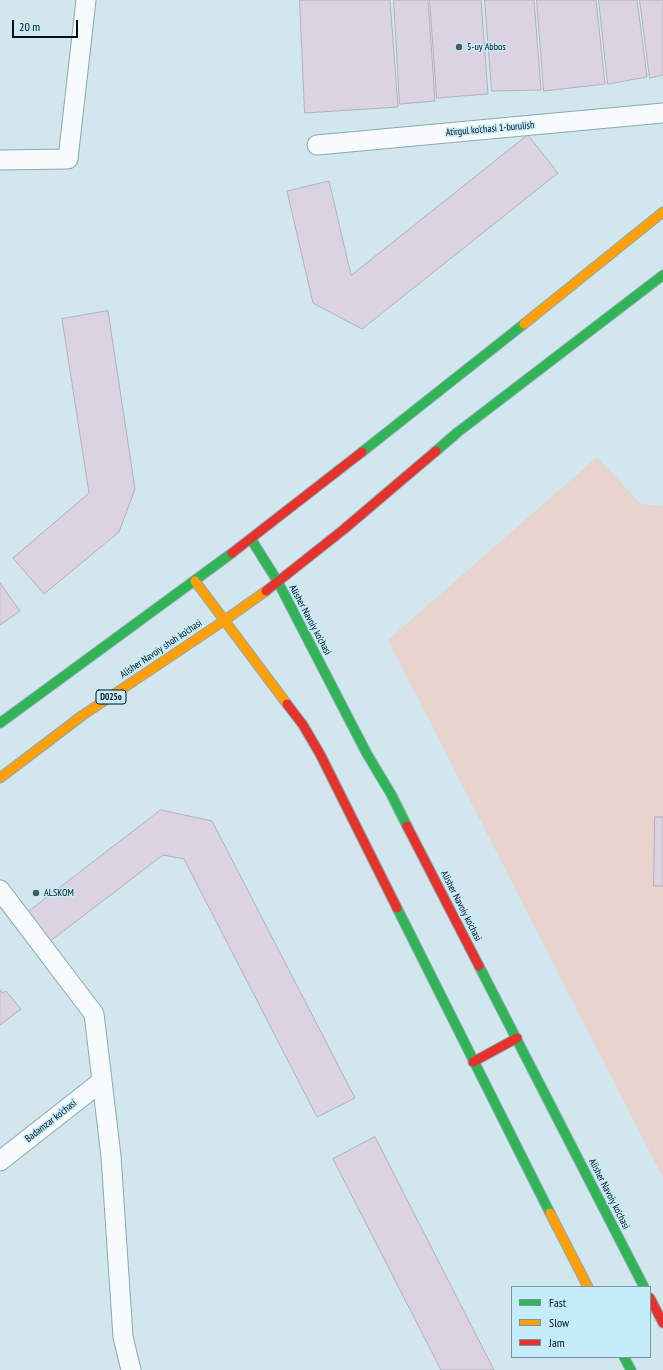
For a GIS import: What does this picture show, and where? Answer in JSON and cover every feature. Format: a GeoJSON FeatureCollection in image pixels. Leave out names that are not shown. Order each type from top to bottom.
{"type":"FeatureCollection","features":[{"type":"Feature","properties":{"kind":"main road"},"geometry":{"type":"LineString","coordinates":[[0,723],[251,539],[420,407],[663,212]]}},
{"type":"Feature","properties":{"kind":"main road","name":"Alisher Navoiy shoh ko'chasi"},"geometry":{"type":"LineString","coordinates":[[0,778],[83,716],[225,620],[278,582],[343,530],[458,432],[663,275]]}},
{"type":"Feature","properties":{"kind":"main road","name":"Alisher Navoiy ko’chasi"},"geometry":{"type":"LineString","coordinates":[[251,539],[278,582],[367,754],[391,794],[643,1286]]}},
{"type":"Feature","properties":{"kind":"main road"},"geometry":{"type":"LineString","coordinates":[[195,581],[304,725],[587,1286]]}},
{"type":"Feature","properties":{"kind":"main road"},"geometry":{"type":"LineString","coordinates":[[473,1062],[516,1038]]}},
{"type":"Feature","properties":{"kind":"main road"},"geometry":{"type":"LineString","coordinates":[[651,1300],[663,1323]]}},
{"type":"Feature","properties":{"kind":"main road"},"geometry":{"type":"LineString","coordinates":[[625,1358],[631,1370]]}},
{"type":"Feature","properties":{"kind":"street"},"geometry":{"type":"LineString","coordinates":[[0,160],[68,159],[86,0]]}},
{"type":"Feature","properties":{"kind":"street","name":"Atirgul ko'chasi 1-burulish"},"geometry":{"type":"LineString","coordinates":[[317,144],[663,113]]}},
{"type":"Feature","properties":{"kind":"street"},"geometry":{"type":"LineString","coordinates":[[0,890],[94,1014],[111,1156],[123,1337],[131,1370]]}},
{"type":"Feature","properties":{"kind":"street","name":"Badamzar ko'chasi"},"geometry":{"type":"LineString","coordinates":[[0,1161],[102,1081]]}},
{"type":"Feature","properties":{"kind":"shaded area"},"geometry":{"type":"Polygon","coordinates":[[[597,457],[641,504],[663,506],[663,1178],[388,640],[597,457]]]}},
{"type":"Feature","properties":{"kind":"building"},"geometry":{"type":"Polygon","coordinates":[[[300,0],[390,0],[398,107],[305,113],[300,0]]]}},
{"type":"Feature","properties":{"kind":"building"},"geometry":{"type":"Polygon","coordinates":[[[394,0],[428,0],[435,101],[400,104],[394,0]]]}},
{"type":"Feature","properties":{"kind":"building","name":"5-uy Abbos"},"geometry":{"type":"Polygon","coordinates":[[[430,0],[481,0],[488,94],[437,98],[430,0]]]}},
{"type":"Feature","properties":{"kind":"building"},"geometry":{"type":"Polygon","coordinates":[[[485,0],[534,0],[541,90],[492,91],[485,0]]]}},
{"type":"Feature","properties":{"kind":"building"},"geometry":{"type":"Polygon","coordinates":[[[537,0],[596,0],[605,84],[544,91],[537,0]]]}},
{"type":"Feature","properties":{"kind":"building"},"geometry":{"type":"Polygon","coordinates":[[[599,0],[637,0],[647,77],[608,84],[599,0]]]}},
{"type":"Feature","properties":{"kind":"building"},"geometry":{"type":"Polygon","coordinates":[[[640,0],[663,0],[663,75],[650,78],[640,0]]]}},
{"type":"Feature","properties":{"kind":"building"},"geometry":{"type":"Polygon","coordinates":[[[528,135],[558,173],[362,329],[313,303],[287,191],[329,181],[351,275],[528,135]]]}},
{"type":"Feature","properties":{"kind":"building"},"geometry":{"type":"Polygon","coordinates":[[[108,311],[135,489],[119,532],[44,594],[13,558],[89,493],[62,319],[108,311]]]}},
{"type":"Feature","properties":{"kind":"building"},"geometry":{"type":"Polygon","coordinates":[[[0,583],[20,611],[0,625],[0,583]]]}},
{"type":"Feature","properties":{"kind":"building"},"geometry":{"type":"Polygon","coordinates":[[[161,810],[212,821],[355,1098],[317,1117],[184,859],[163,855],[49,942],[27,913],[161,810]]]}},
{"type":"Feature","properties":{"kind":"building"},"geometry":{"type":"Polygon","coordinates":[[[655,817],[663,817],[663,886],[654,886],[655,817]]]}},
{"type":"Feature","properties":{"kind":"building"},"geometry":{"type":"Polygon","coordinates":[[[0,990],[2,993],[6,991],[21,1009],[0,1025],[0,990]]]}},
{"type":"Feature","properties":{"kind":"building"},"geometry":{"type":"Polygon","coordinates":[[[375,1137],[494,1370],[441,1370],[333,1159],[375,1137]]]}},
{"type":"Feature","properties":{"kind":"traffic: fast"},"geometry":{"type":"LineString","coordinates":[[436,451],[458,432],[663,275]]}},
{"type":"Feature","properties":{"kind":"traffic: fast"},"geometry":{"type":"LineString","coordinates":[[362,452],[524,324]]}},
{"type":"Feature","properties":{"kind":"traffic: fast"},"geometry":{"type":"LineString","coordinates":[[251,539],[278,582],[367,754],[391,794],[407,826]]}},
{"type":"Feature","properties":{"kind":"traffic: fast"},"geometry":{"type":"LineString","coordinates":[[0,723],[232,553]]}},
{"type":"Feature","properties":{"kind":"traffic: fast"},"geometry":{"type":"LineString","coordinates":[[397,908],[550,1213]]}},
{"type":"Feature","properties":{"kind":"traffic: fast"},"geometry":{"type":"LineString","coordinates":[[479,966],[643,1286]]}},
{"type":"Feature","properties":{"kind":"traffic: fast"},"geometry":{"type":"LineString","coordinates":[[625,1358],[631,1370]]}},
{"type":"Feature","properties":{"kind":"traffic: slow"},"geometry":{"type":"LineString","coordinates":[[524,324],[663,212]]}},
{"type":"Feature","properties":{"kind":"traffic: slow"},"geometry":{"type":"LineString","coordinates":[[195,581],[287,704]]}},
{"type":"Feature","properties":{"kind":"traffic: slow"},"geometry":{"type":"LineString","coordinates":[[0,778],[83,715],[266,591]]}},
{"type":"Feature","properties":{"kind":"traffic: slow"},"geometry":{"type":"LineString","coordinates":[[550,1213],[587,1286]]}},
{"type":"Feature","properties":{"kind":"traffic: jam"},"geometry":{"type":"LineString","coordinates":[[266,591],[343,530],[436,451]]}},
{"type":"Feature","properties":{"kind":"traffic: jam"},"geometry":{"type":"LineString","coordinates":[[232,553],[362,452]]}},
{"type":"Feature","properties":{"kind":"traffic: jam"},"geometry":{"type":"LineString","coordinates":[[287,704],[303,725],[320,754],[397,908]]}},
{"type":"Feature","properties":{"kind":"traffic: jam"},"geometry":{"type":"LineString","coordinates":[[407,826],[479,966]]}},
{"type":"Feature","properties":{"kind":"traffic: jam"},"geometry":{"type":"LineString","coordinates":[[473,1062],[517,1038]]}},
{"type":"Feature","properties":{"kind":"traffic: jam"},"geometry":{"type":"LineString","coordinates":[[651,1300],[663,1323]]}},
{"type":"Feature","properties":{"kind":"place","name":"5-uy Abbos"},"geometry":{"type":"Point","coordinates":[459,47]}},
{"type":"Feature","properties":{"kind":"place","name":"ALSKOM"},"geometry":{"type":"Point","coordinates":[36,893]}}]}
